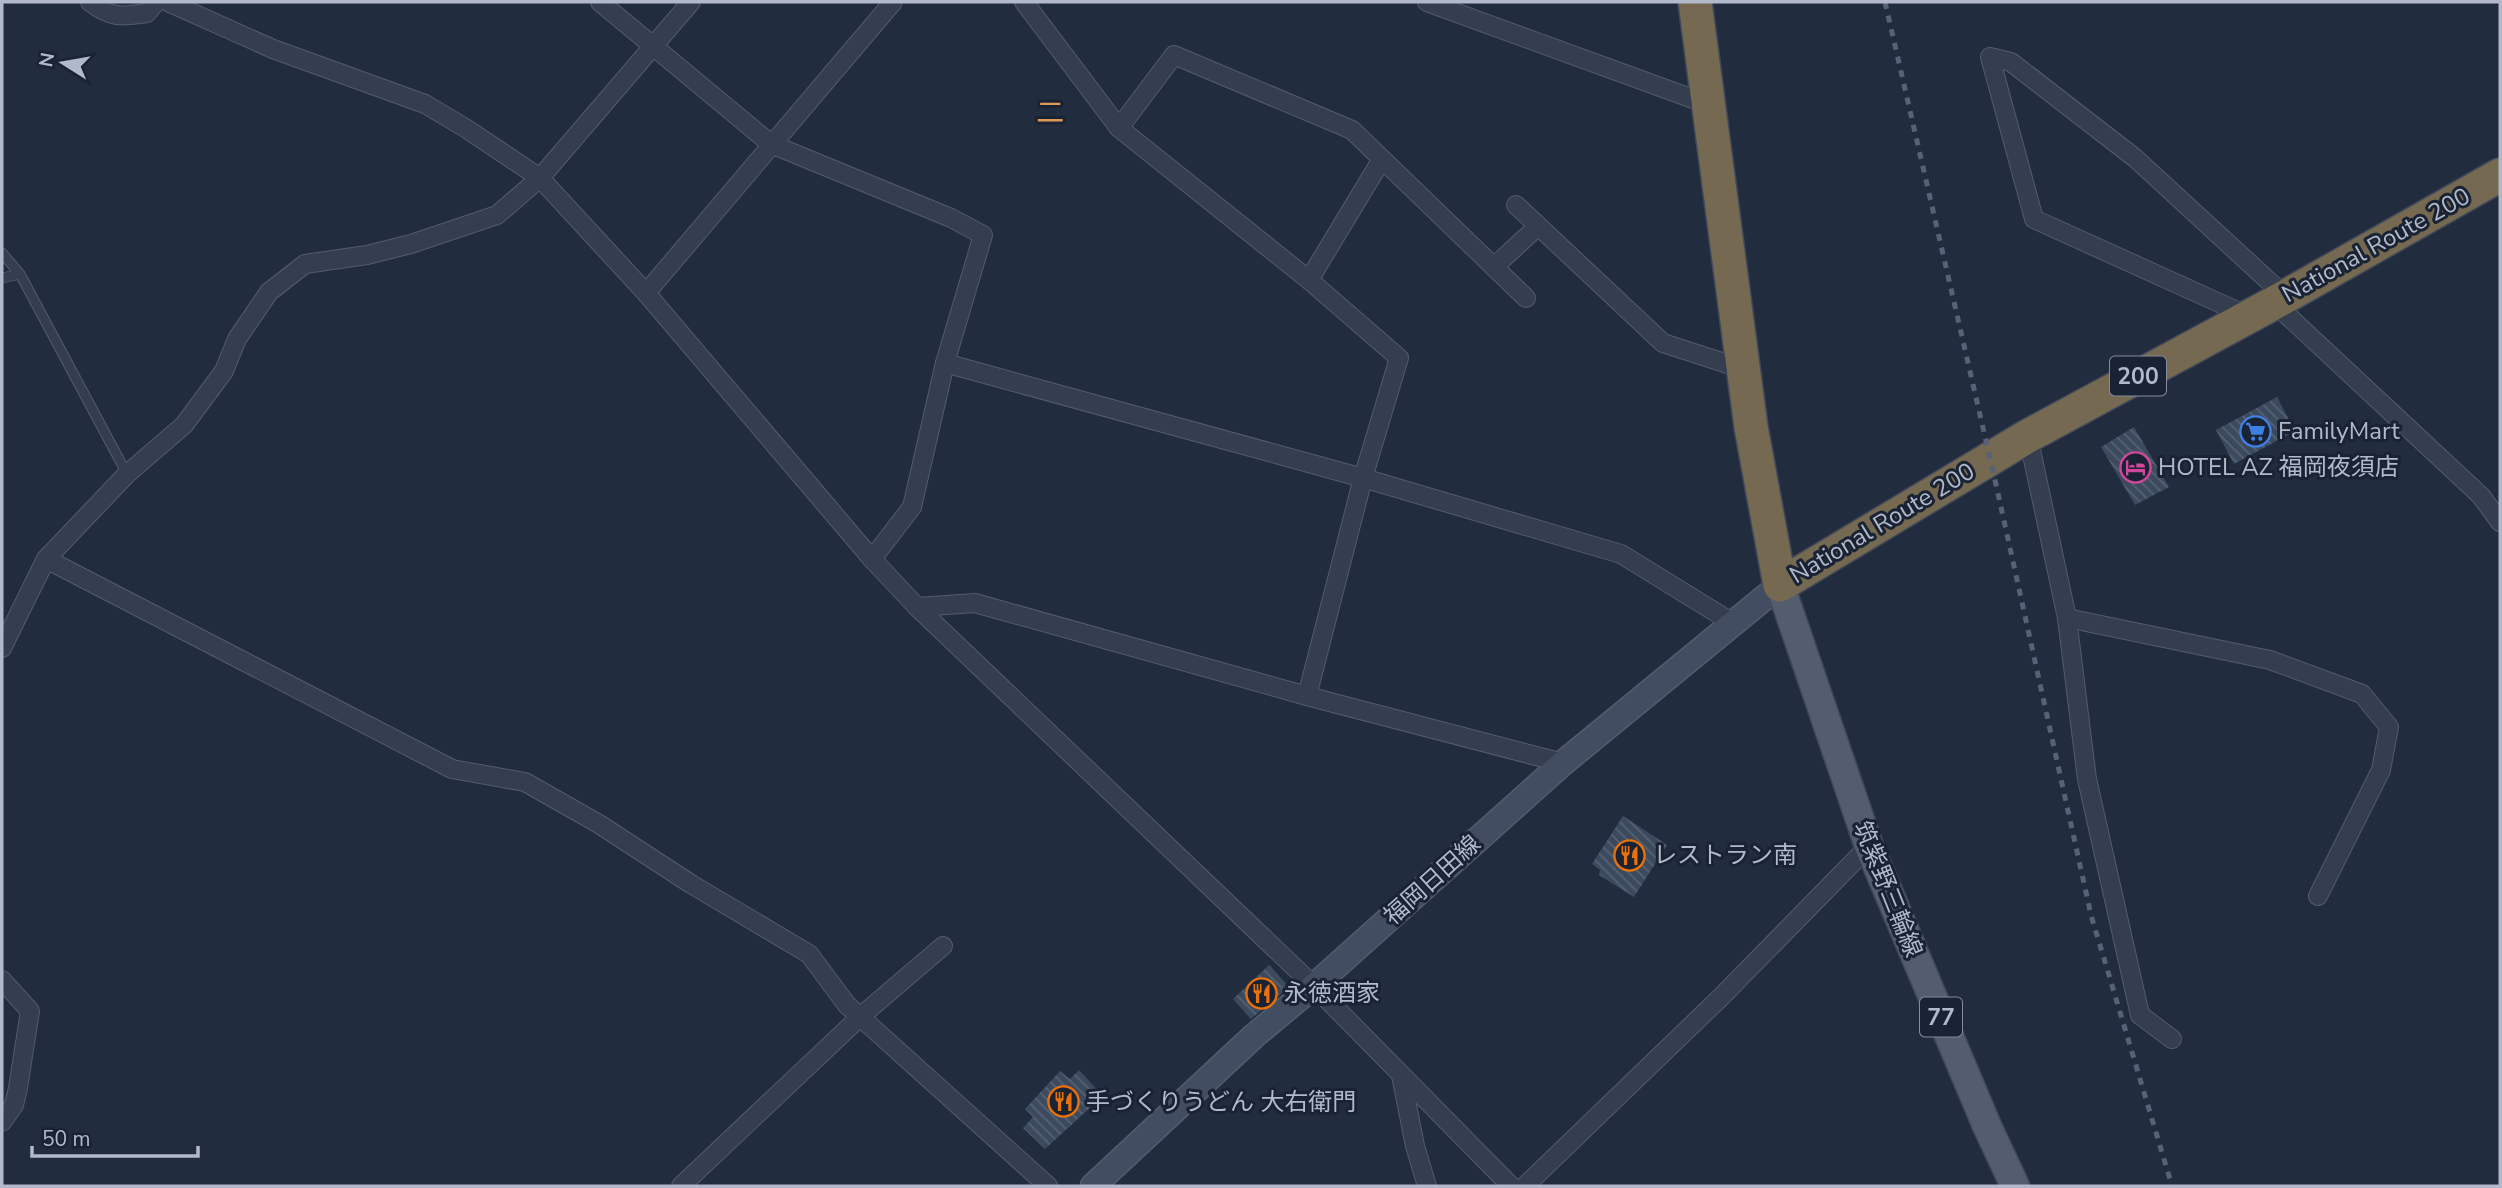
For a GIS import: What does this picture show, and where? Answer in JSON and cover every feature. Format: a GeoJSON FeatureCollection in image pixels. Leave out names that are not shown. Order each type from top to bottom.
{"type":"FeatureCollection","features":[{"type":"Feature","properties":{"kind":"highway","name":"National Route 200"},"geometry":{"type":"LineString","coordinates":[[1695,2],[1751,427],[1780,585],[2028,436],[2500,175]]}},
{"type":"Feature","properties":{"kind":"main road","name":"福岡日田線"},"geometry":{"type":"LineString","coordinates":[[1093,1186],[1254,1036],[1314,986],[1563,763],[1780,585]]}},
{"type":"Feature","properties":{"kind":"main road","name":"筑紫野三輪線"},"geometry":{"type":"LineString","coordinates":[[1780,585],[1869,846],[2015,1186]]}},
{"type":"Feature","properties":{"kind":"street"},"geometry":{"type":"LineString","coordinates":[[90,2],[100,10],[118,17],[147,13],[156,2]]}},
{"type":"Feature","properties":{"kind":"street"},"geometry":{"type":"LineString","coordinates":[[600,2],[771,144],[951,218],[983,235],[944,363],[912,507],[872,559]]}},
{"type":"Feature","properties":{"kind":"street"},"geometry":{"type":"LineString","coordinates":[[2,648],[46,559],[127,474],[184,425],[224,371],[237,339],[269,292],[305,264],[378,253],[497,215],[540,178],[691,2]]}},
{"type":"Feature","properties":{"kind":"street"},"geometry":{"type":"LineString","coordinates":[[646,293],[893,2]]}},
{"type":"Feature","properties":{"kind":"street"},"geometry":{"type":"LineString","coordinates":[[1024,2],[1119,128],[1309,280],[1399,358],[1363,478],[1307,696]]}},
{"type":"Feature","properties":{"kind":"street"},"geometry":{"type":"LineString","coordinates":[[1427,2],[1707,104]]}},
{"type":"Feature","properties":{"kind":"street"},"geometry":{"type":"LineString","coordinates":[[175,3],[273,49],[425,104],[467,128],[540,178],[646,293],[872,559],[917,607],[1314,986],[1511,1186]]}},
{"type":"Feature","properties":{"kind":"street"},"geometry":{"type":"LineString","coordinates":[[1119,128],[1174,55],[1352,130],[1526,298]]}},
{"type":"Feature","properties":{"kind":"street"},"geometry":{"type":"LineString","coordinates":[[2269,305],[2034,219],[1990,57],[2011,62],[2135,158],[2269,305],[2481,496],[2500,523]]}},
{"type":"Feature","properties":{"kind":"street"},"geometry":{"type":"LineString","coordinates":[[1309,280],[1382,159]]}},
{"type":"Feature","properties":{"kind":"street"},"geometry":{"type":"LineString","coordinates":[[1516,205],[1663,343],[1743,369]]}},
{"type":"Feature","properties":{"kind":"street"},"geometry":{"type":"LineString","coordinates":[[1494,267],[1538,226]]}},
{"type":"Feature","properties":{"kind":"street"},"geometry":{"type":"LineString","coordinates":[[944,363],[1363,478],[1620,554],[1733,623]]}},
{"type":"Feature","properties":{"kind":"street"},"geometry":{"type":"LineString","coordinates":[[2028,436],[2067,618],[2087,779],[2140,1014],[2172,1039]]}},
{"type":"Feature","properties":{"kind":"street"},"geometry":{"type":"LineString","coordinates":[[46,559],[452,769],[525,782],[599,824],[691,884],[810,954],[847,1005],[1048,1186]]}},
{"type":"Feature","properties":{"kind":"street"},"geometry":{"type":"LineString","coordinates":[[917,607],[975,603],[1307,696],[1563,763]]}},
{"type":"Feature","properties":{"kind":"street"},"geometry":{"type":"LineString","coordinates":[[2067,618],[2270,660],[2362,694],[2389,727],[2381,770],[2318,896]]}},
{"type":"Feature","properties":{"kind":"street"},"geometry":{"type":"LineString","coordinates":[[1525,1186],[1722,996],[1869,846]]}},
{"type":"Feature","properties":{"kind":"street"},"geometry":{"type":"LineString","coordinates":[[681,1186],[861,1016],[943,946]]}},
{"type":"Feature","properties":{"kind":"street"},"geometry":{"type":"LineString","coordinates":[[2,980],[30,1010],[19,1087],[13,1105],[2,1122]]}},
{"type":"Feature","properties":{"kind":"street"},"geometry":{"type":"LineString","coordinates":[[1401,1075],[1415,1146],[1427,1186]]}},
{"type":"Feature","properties":{"kind":"street"},"geometry":{"type":"LineString","coordinates":[[2,1079],[19,1087]]}},
{"type":"Feature","properties":{"kind":"lane"},"geometry":{"type":"LineString","coordinates":[[2,253],[20,274],[127,474]]}},
{"type":"Feature","properties":{"kind":"lane"},"geometry":{"type":"LineString","coordinates":[[2,278],[20,274]]}},
{"type":"Feature","properties":{"kind":"building","name":"FamilyMart"},"geometry":{"type":"Polygon","coordinates":[[[2277,397],[2295,431],[2234,464],[2216,430],[2277,397]]]}},
{"type":"Feature","properties":{"kind":"building","name":"HOTEL AZ 福岡夜須店"},"geometry":{"type":"Polygon","coordinates":[[[2134,427],[2169,487],[2135,505],[2101,447],[2134,427]]]}},
{"type":"Feature","properties":{"kind":"building","name":"レストラン南"},"geometry":{"type":"Polygon","coordinates":[[[1623,816],[1667,845],[1634,897],[1599,875],[1600,870],[1592,864],[1623,816]]]}},
{"type":"Feature","properties":{"kind":"building","name":"永徳酒家"},"geometry":{"type":"Polygon","coordinates":[[[1269,965],[1289,987],[1251,1019],[1233,999],[1269,965]]]}},
{"type":"Feature","properties":{"kind":"building","name":"手づくりうどん 大右衛門"},"geometry":{"type":"Polygon","coordinates":[[[1079,1070],[1103,1096],[1045,1149],[1023,1128],[1033,1117],[1025,1109],[1060,1071],[1070,1079],[1079,1070]]]}},
{"type":"Feature","properties":{"kind":"railway"},"geometry":{"type":"LineString","coordinates":[[1885,2],[2091,915],[2172,1186]]}},
{"type":"Feature","properties":{"kind":"place","name":"FamilyMart"},"geometry":{"type":"Point","coordinates":[2255,431]}},
{"type":"Feature","properties":{"kind":"place","name":"HOTEL AZ 福岡夜須店"},"geometry":{"type":"Point","coordinates":[2135,467]}},
{"type":"Feature","properties":{"kind":"place","name":"レストラン南"},"geometry":{"type":"Point","coordinates":[1630,855]}},
{"type":"Feature","properties":{"kind":"place","name":"永徳酒家"},"geometry":{"type":"Point","coordinates":[1261,993]}},
{"type":"Feature","properties":{"kind":"place","name":"手づくりうどん 大右衛門"},"geometry":{"type":"Point","coordinates":[1063,1102]}},
{"type":"Feature","properties":{"kind":"district","name":"二"},"geometry":{"type":"Point","coordinates":[1050,112]}}]}
